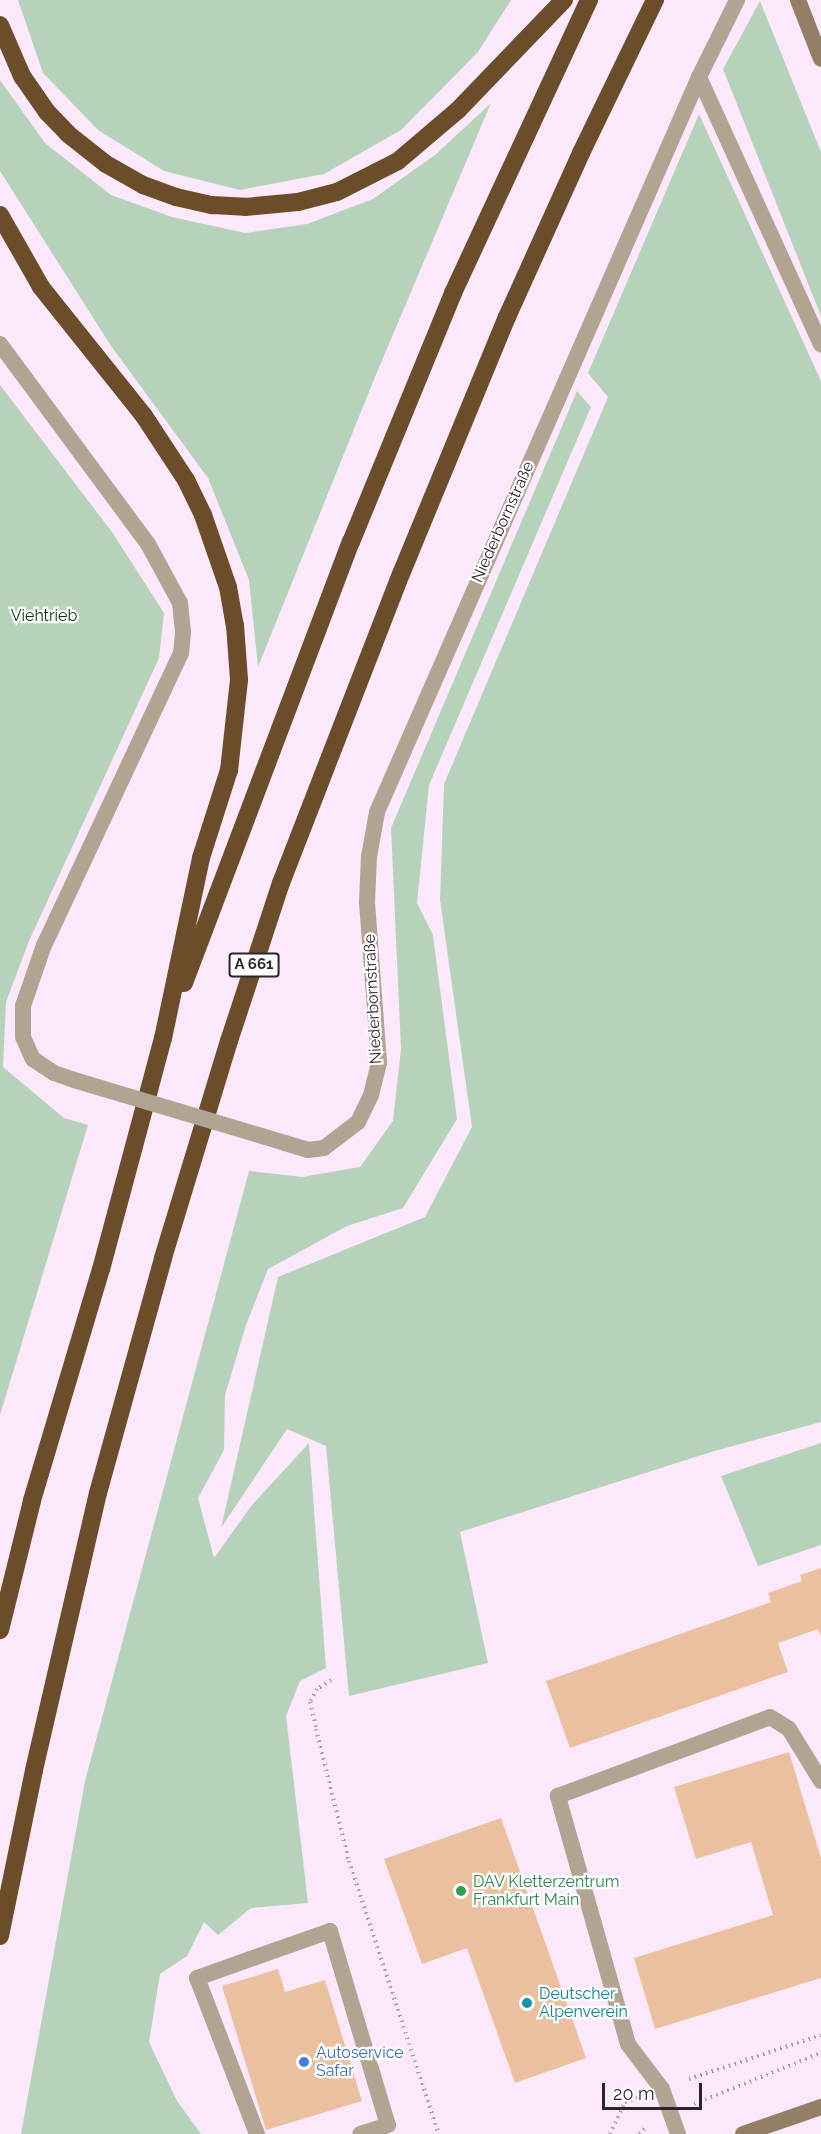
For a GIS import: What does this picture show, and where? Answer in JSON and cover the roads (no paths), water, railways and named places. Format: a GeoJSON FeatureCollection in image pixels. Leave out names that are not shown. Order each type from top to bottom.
{"type":"FeatureCollection","features":[{"type":"Feature","properties":{"kind":"highway"},"geometry":{"type":"LineString","coordinates":[[0,25],[22,76],[47,112],[68,134],[106,164],[142,185],[176,198],[212,205],[245,207],[298,202],[337,192],[398,160],[458,110],[564,0]]}},
{"type":"Feature","properties":{"kind":"highway"},"geometry":{"type":"LineString","coordinates":[[163,1038],[373,488],[453,293],[589,0]]}},
{"type":"Feature","properties":{"kind":"highway","name":"A 661"},"geometry":{"type":"LineString","coordinates":[[0,1936],[34,1770],[98,1492],[163,1258],[228,1041],[281,883],[401,574],[507,317],[581,153],[655,0]]}},
{"type":"Feature","properties":{"kind":"highway"},"geometry":{"type":"LineString","coordinates":[[0,215],[41,287],[144,416],[186,480],[203,515],[228,587],[235,625],[239,680],[228,770],[201,858],[163,1038],[101,1269],[32,1501],[0,1630]]}},
{"type":"Feature","properties":{"kind":"main road"},"geometry":{"type":"LineString","coordinates":[[798,0],[821,59]]}},
{"type":"Feature","properties":{"kind":"main road"},"geometry":{"type":"LineString","coordinates":[[742,2134],[821,2107]]}},
{"type":"Feature","properties":{"kind":"lane","name":"Niederbornstraße"},"geometry":{"type":"LineString","coordinates":[[0,344],[148,544],[180,603],[183,632],[181,652],[44,945],[26,995],[21,1020],[23,1037],[33,1059],[54,1072],[74,1080],[308,1150],[324,1148],[358,1122],[371,1095],[379,1062],[367,902],[369,856],[377,812],[699,77],[737,0]]}},
{"type":"Feature","properties":{"kind":"lane"},"geometry":{"type":"LineString","coordinates":[[699,77],[821,345]]}},
{"type":"Feature","properties":{"kind":"lane"},"geometry":{"type":"LineString","coordinates":[[678,2134],[663,2089],[628,2044],[558,1796],[770,1716],[789,1729],[821,1781]]}},
{"type":"Feature","properties":{"kind":"lane"},"geometry":{"type":"LineString","coordinates":[[257,2134],[197,1978],[330,1931],[388,2125],[360,2134]]}},
{"type":"Feature","properties":{"kind":"place","name":"DAV Kletterzentrum Frankfurt Main"},"geometry":{"type":"Point","coordinates":[461,1891]}},
{"type":"Feature","properties":{"kind":"place","name":"Deutscher Alpenverein"},"geometry":{"type":"Point","coordinates":[527,2003]}},
{"type":"Feature","properties":{"kind":"place","name":"Autoservice Safar"},"geometry":{"type":"Point","coordinates":[304,2062]}},
{"type":"Feature","properties":{"kind":"park label","name":"Viehtrieb"},"geometry":{"type":"Point","coordinates":[44,616]}}]}
